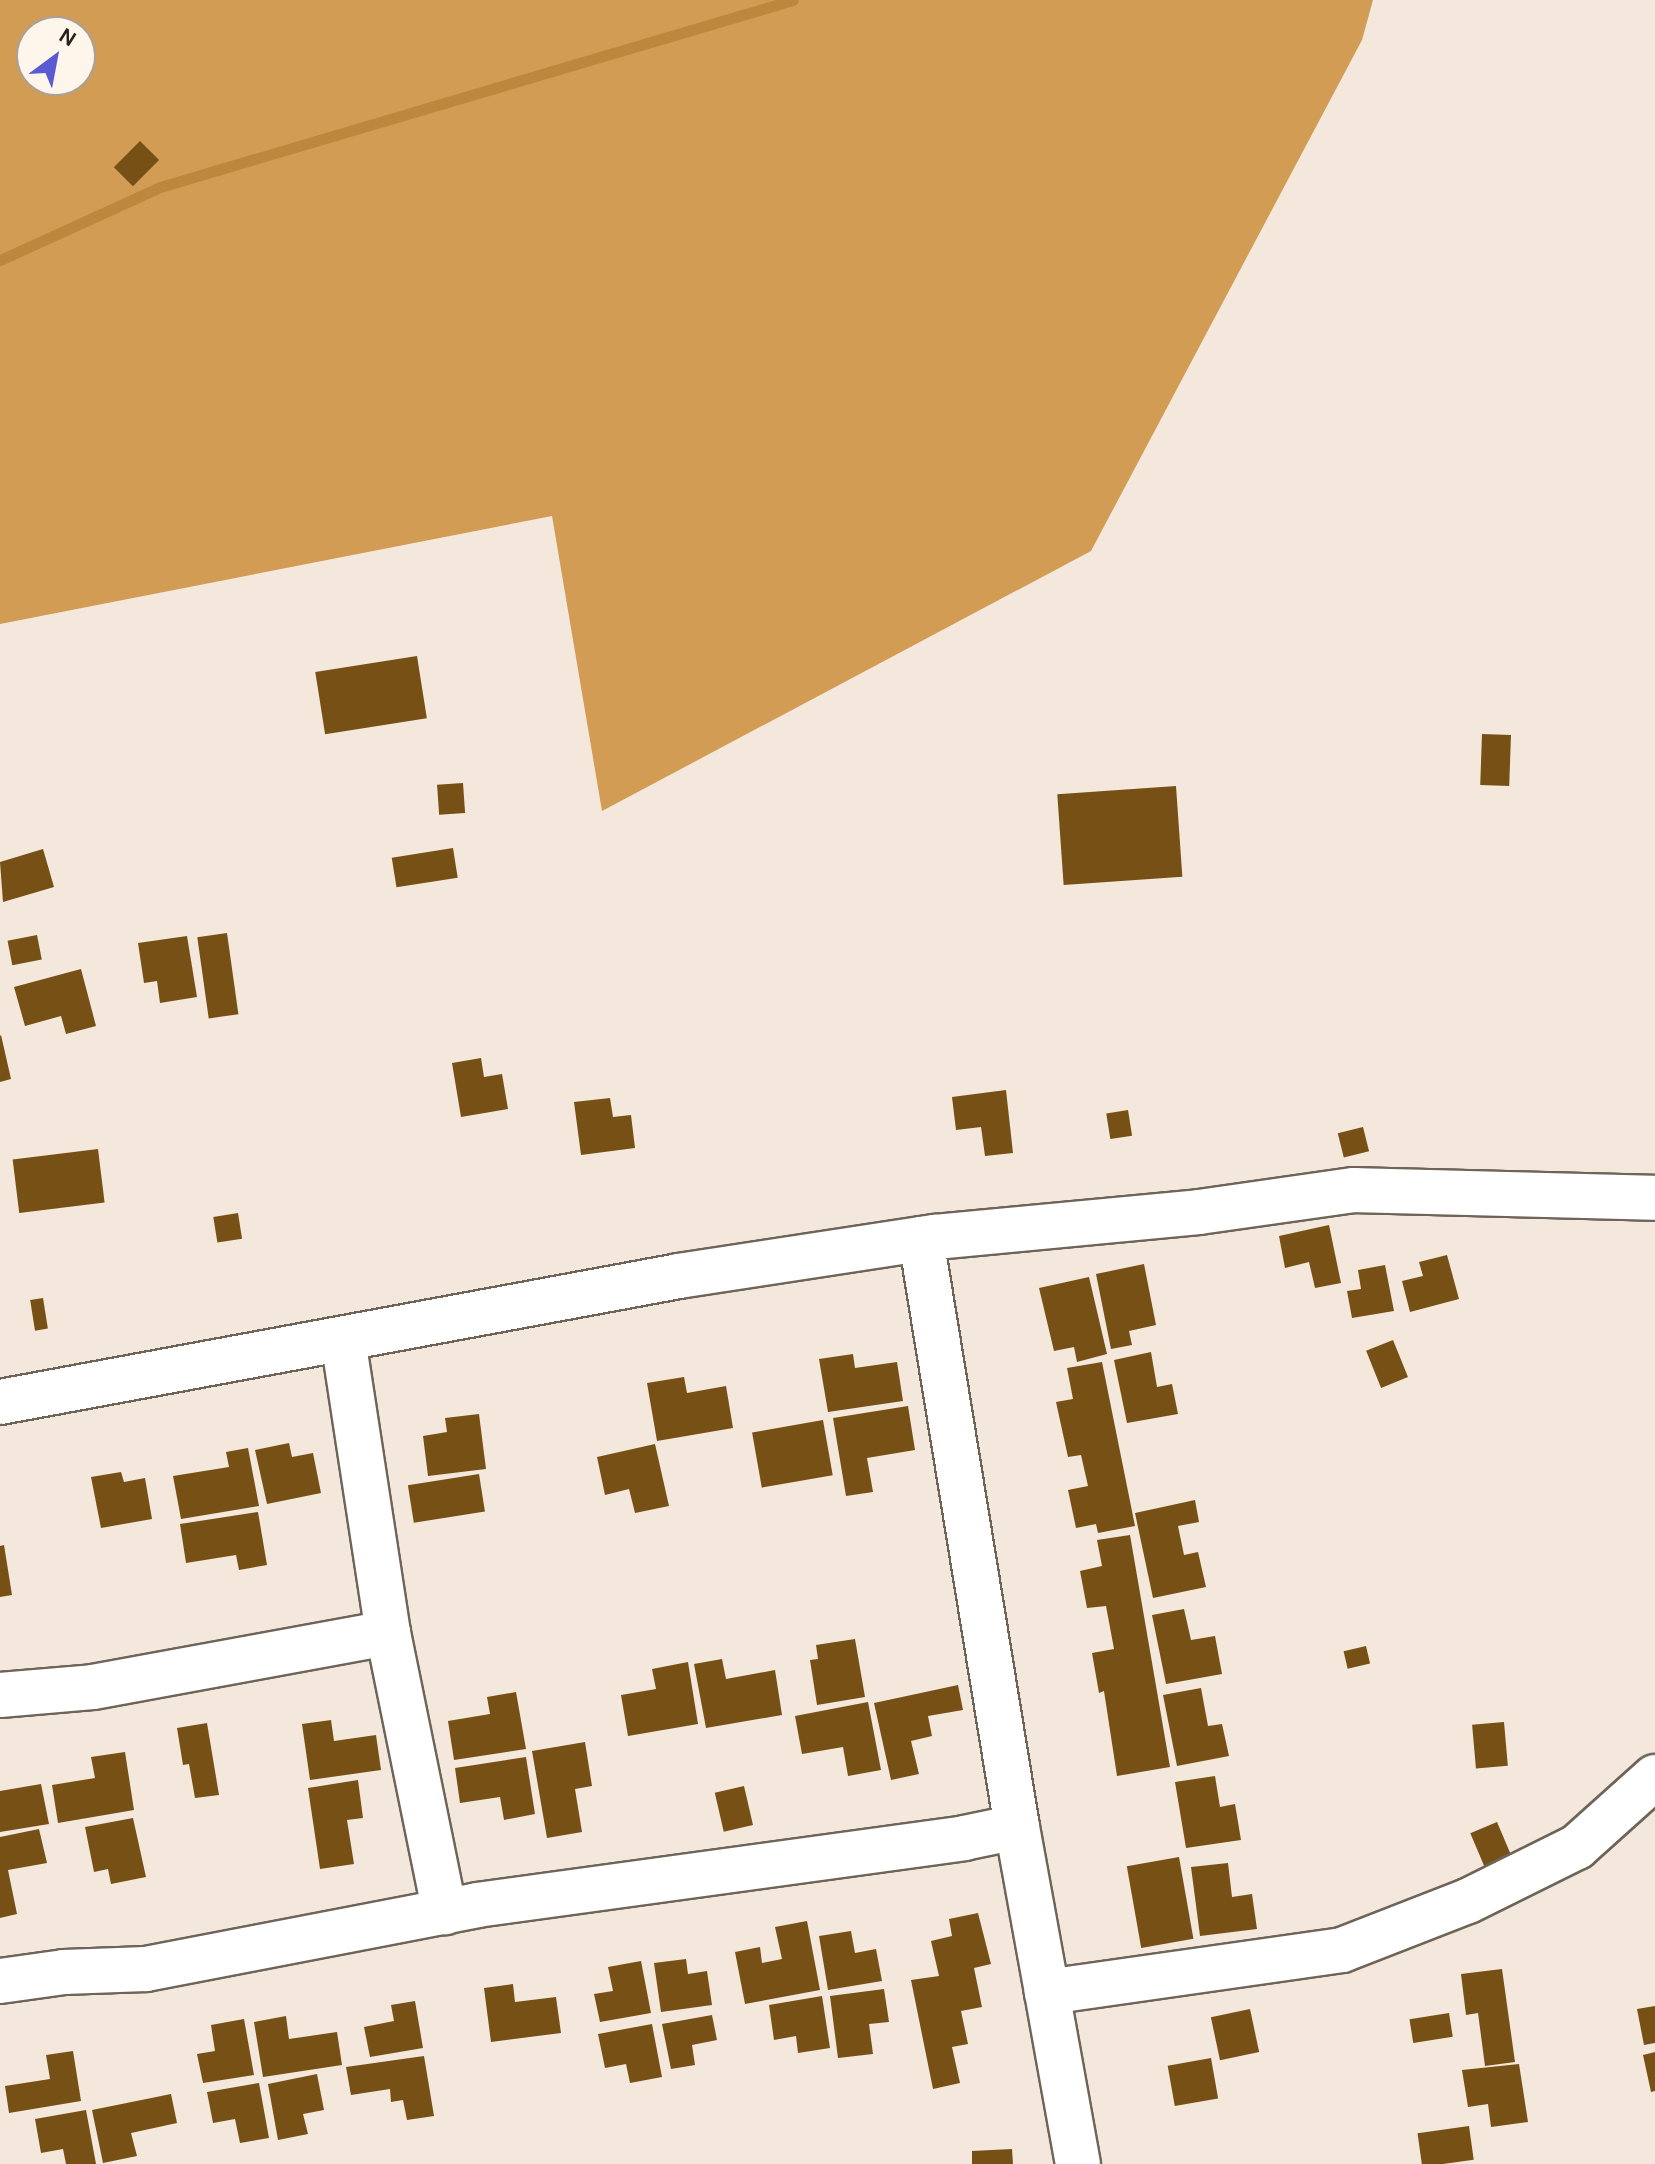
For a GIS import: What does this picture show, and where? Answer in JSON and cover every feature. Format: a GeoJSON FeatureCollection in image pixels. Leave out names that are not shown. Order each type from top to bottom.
{"type":"FeatureCollection","features":[{"type":"Feature","properties":{"kind":"street"},"geometry":{"type":"LineString","coordinates":[[0,1402],[679,1276],[921,1239],[1199,1212],[1354,1190],[1655,1198]]}},
{"type":"Feature","properties":{"kind":"street"},"geometry":{"type":"LineString","coordinates":[[921,1239],[1017,1827],[1078,2164]]}},
{"type":"Feature","properties":{"kind":"street"},"geometry":{"type":"LineString","coordinates":[[343,1339],[388,1633],[445,1912]]}},
{"type":"Feature","properties":{"kind":"street"},"geometry":{"type":"LineString","coordinates":[[0,1695],[93,1687],[388,1633]]}},
{"type":"Feature","properties":{"kind":"street"},"geometry":{"type":"LineString","coordinates":[[1047,1992],[1342,1950],[1468,1901],[1577,1847],[1655,1777]]}},
{"type":"Feature","properties":{"kind":"street"},"geometry":{"type":"LineString","coordinates":[[0,1981],[64,1972],[146,1969],[445,1912],[964,1838],[1017,1827]]}},
{"type":"Feature","properties":{"kind":"shaded area"},"geometry":{"type":"Polygon","coordinates":[[[0,0],[1373,0],[1362,40],[1091,551],[602,811],[552,516],[0,624],[0,0]]]}},
{"type":"Feature","properties":{"kind":"building"},"geometry":{"type":"Polygon","coordinates":[[[140,141],[159,160],[133,186],[114,167],[140,141]]]}},
{"type":"Feature","properties":{"kind":"building"},"geometry":{"type":"Polygon","coordinates":[[[417,656],[427,718],[325,734],[315,672],[417,656]]]}},
{"type":"Feature","properties":{"kind":"building"},"geometry":{"type":"Polygon","coordinates":[[[1482,734],[1511,735],[1509,786],[1480,785],[1482,734]]]}},
{"type":"Feature","properties":{"kind":"building"},"geometry":{"type":"Polygon","coordinates":[[[463,783],[465,813],[439,815],[437,785],[463,783]]]}},
{"type":"Feature","properties":{"kind":"building"},"geometry":{"type":"Polygon","coordinates":[[[1176,786],[1182,877],[1064,885],[1057,794],[1176,786]]]}},
{"type":"Feature","properties":{"kind":"building"},"geometry":{"type":"Polygon","coordinates":[[[453,848],[458,878],[396,887],[392,858],[453,848]]]}},
{"type":"Feature","properties":{"kind":"building"},"geometry":{"type":"Polygon","coordinates":[[[43,849],[54,887],[3,902],[0,862],[43,849]]]}},
{"type":"Feature","properties":{"kind":"building"},"geometry":{"type":"Polygon","coordinates":[[[227,933],[238,1014],[209,1018],[197,937],[227,933]]]}},
{"type":"Feature","properties":{"kind":"building"},"geometry":{"type":"Polygon","coordinates":[[[37,935],[42,960],[12,965],[8,941],[37,935]]]}},
{"type":"Feature","properties":{"kind":"building"},"geometry":{"type":"Polygon","coordinates":[[[187,936],[197,997],[160,1003],[157,981],[144,983],[138,943],[187,936]]]}},
{"type":"Feature","properties":{"kind":"building"},"geometry":{"type":"Polygon","coordinates":[[[81,969],[96,1026],[66,1034],[61,1016],[25,1026],[14,987],[81,969]]]}},
{"type":"Feature","properties":{"kind":"building"},"geometry":{"type":"Polygon","coordinates":[[[0,1036],[11,1079],[0,1082],[0,1036]]]}},
{"type":"Feature","properties":{"kind":"building"},"geometry":{"type":"Polygon","coordinates":[[[481,1058],[484,1077],[502,1074],[508,1109],[461,1117],[452,1063],[481,1058]]]}},
{"type":"Feature","properties":{"kind":"building"},"geometry":{"type":"Polygon","coordinates":[[[1006,1090],[1013,1153],[985,1156],[981,1127],[956,1130],[952,1097],[1006,1090]]]}},
{"type":"Feature","properties":{"kind":"building"},"geometry":{"type":"Polygon","coordinates":[[[610,1098],[613,1117],[631,1115],[635,1148],[581,1155],[574,1102],[610,1098]]]}},
{"type":"Feature","properties":{"kind":"building"},"geometry":{"type":"Polygon","coordinates":[[[1128,1110],[1132,1136],[1110,1139],[1106,1113],[1128,1110]]]}},
{"type":"Feature","properties":{"kind":"building"},"geometry":{"type":"Polygon","coordinates":[[[1363,1127],[1369,1151],[1344,1158],[1338,1133],[1363,1127]]]}},
{"type":"Feature","properties":{"kind":"building"},"geometry":{"type":"Polygon","coordinates":[[[98,1149],[105,1203],[19,1213],[13,1159],[98,1149]]]}},
{"type":"Feature","properties":{"kind":"building"},"geometry":{"type":"Polygon","coordinates":[[[238,1213],[242,1239],[217,1243],[213,1217],[238,1213]]]}},
{"type":"Feature","properties":{"kind":"building"},"geometry":{"type":"Polygon","coordinates":[[[1329,1225],[1341,1283],[1315,1288],[1309,1262],[1285,1268],[1279,1236],[1329,1225]]]}},
{"type":"Feature","properties":{"kind":"building"},"geometry":{"type":"Polygon","coordinates":[[[1447,1255],[1459,1299],[1410,1312],[1402,1281],[1423,1276],[1419,1262],[1447,1255]]]}},
{"type":"Feature","properties":{"kind":"building"},"geometry":{"type":"Polygon","coordinates":[[[1144,1264],[1156,1325],[1129,1331],[1132,1345],[1111,1349],[1096,1274],[1144,1264]]]}},
{"type":"Feature","properties":{"kind":"building"},"geometry":{"type":"Polygon","coordinates":[[[1385,1265],[1394,1311],[1352,1318],[1347,1291],[1361,1289],[1358,1270],[1385,1265]]]}},
{"type":"Feature","properties":{"kind":"building"},"geometry":{"type":"Polygon","coordinates":[[[1089,1277],[1107,1354],[1077,1362],[1074,1347],[1054,1351],[1039,1288],[1089,1277]]]}},
{"type":"Feature","properties":{"kind":"building"},"geometry":{"type":"Polygon","coordinates":[[[43,1298],[48,1329],[35,1331],[30,1300],[43,1298]]]}},
{"type":"Feature","properties":{"kind":"building"},"geometry":{"type":"Polygon","coordinates":[[[1393,1340],[1408,1377],[1381,1388],[1366,1351],[1393,1340]]]}},
{"type":"Feature","properties":{"kind":"building"},"geometry":{"type":"Polygon","coordinates":[[[1151,1352],[1157,1387],[1172,1384],[1178,1414],[1127,1423],[1114,1360],[1151,1352]]]}},
{"type":"Feature","properties":{"kind":"building"},"geometry":{"type":"Polygon","coordinates":[[[853,1354],[855,1368],[897,1362],[903,1401],[828,1412],[819,1359],[853,1354]]]}},
{"type":"Feature","properties":{"kind":"building"},"geometry":{"type":"Polygon","coordinates":[[[1102,1362],[1135,1526],[1098,1533],[1096,1524],[1076,1528],[1068,1490],[1088,1486],[1081,1455],[1068,1457],[1056,1402],[1073,1399],[1067,1368],[1102,1362]]]}},
{"type":"Feature","properties":{"kind":"building"},"geometry":{"type":"Polygon","coordinates":[[[684,1377],[687,1393],[726,1386],[733,1428],[657,1441],[647,1383],[684,1377]]]}},
{"type":"Feature","properties":{"kind":"building"},"geometry":{"type":"Polygon","coordinates":[[[908,1406],[915,1450],[867,1458],[873,1492],[846,1496],[833,1418],[908,1406]]]}},
{"type":"Feature","properties":{"kind":"building"},"geometry":{"type":"Polygon","coordinates":[[[479,1414],[486,1469],[428,1476],[423,1436],[447,1432],[445,1418],[479,1414]]]}},
{"type":"Feature","properties":{"kind":"building"},"geometry":{"type":"Polygon","coordinates":[[[823,1420],[833,1475],[762,1488],[752,1433],[823,1420]]]}},
{"type":"Feature","properties":{"kind":"building"},"geometry":{"type":"Polygon","coordinates":[[[289,1443],[292,1457],[313,1453],[321,1493],[267,1504],[255,1450],[289,1443]]]}},
{"type":"Feature","properties":{"kind":"building"},"geometry":{"type":"Polygon","coordinates":[[[655,1444],[669,1506],[635,1513],[629,1489],[605,1495],[597,1457],[655,1444]]]}},
{"type":"Feature","properties":{"kind":"building"},"geometry":{"type":"Polygon","coordinates":[[[248,1448],[259,1506],[181,1519],[173,1476],[229,1467],[226,1452],[248,1448]]]}},
{"type":"Feature","properties":{"kind":"building"},"geometry":{"type":"Polygon","coordinates":[[[121,1472],[124,1482],[145,1478],[152,1519],[101,1528],[91,1477],[121,1472]]]}},
{"type":"Feature","properties":{"kind":"building"},"geometry":{"type":"Polygon","coordinates":[[[479,1474],[485,1512],[414,1523],[408,1485],[479,1474]]]}},
{"type":"Feature","properties":{"kind":"building"},"geometry":{"type":"Polygon","coordinates":[[[1195,1500],[1199,1522],[1178,1526],[1184,1555],[1198,1552],[1206,1587],[1153,1598],[1135,1513],[1195,1500]]]}},
{"type":"Feature","properties":{"kind":"building"},"geometry":{"type":"Polygon","coordinates":[[[258,1512],[267,1565],[239,1570],[236,1555],[186,1563],[180,1524],[258,1512]]]}},
{"type":"Feature","properties":{"kind":"building"},"geometry":{"type":"Polygon","coordinates":[[[1130,1535],[1170,1767],[1117,1776],[1104,1691],[1099,1693],[1092,1653],[1114,1649],[1106,1606],[1087,1608],[1080,1571],[1102,1566],[1097,1540],[1130,1535]]]}},
{"type":"Feature","properties":{"kind":"building"},"geometry":{"type":"Polygon","coordinates":[[[4,1545],[12,1595],[0,1597],[0,1546],[4,1545]]]}},
{"type":"Feature","properties":{"kind":"building"},"geometry":{"type":"Polygon","coordinates":[[[1184,1609],[1191,1640],[1215,1636],[1222,1674],[1166,1684],[1152,1615],[1184,1609]]]}},
{"type":"Feature","properties":{"kind":"building"},"geometry":{"type":"Polygon","coordinates":[[[855,1639],[865,1697],[817,1705],[810,1660],[818,1659],[816,1645],[855,1639]]]}},
{"type":"Feature","properties":{"kind":"building"},"geometry":{"type":"Polygon","coordinates":[[[1366,1646],[1370,1664],[1348,1669],[1344,1651],[1366,1646]]]}},
{"type":"Feature","properties":{"kind":"building"},"geometry":{"type":"Polygon","coordinates":[[[722,1659],[726,1679],[775,1670],[782,1715],[706,1728],[694,1664],[722,1659]]]}},
{"type":"Feature","properties":{"kind":"building"},"geometry":{"type":"Polygon","coordinates":[[[688,1662],[698,1724],[628,1736],[621,1695],[656,1689],[652,1669],[688,1662]]]}},
{"type":"Feature","properties":{"kind":"building"},"geometry":{"type":"Polygon","coordinates":[[[958,1685],[963,1710],[928,1716],[932,1736],[911,1741],[919,1774],[891,1780],[874,1703],[958,1685]]]}},
{"type":"Feature","properties":{"kind":"building"},"geometry":{"type":"Polygon","coordinates":[[[1201,1688],[1208,1726],[1222,1724],[1229,1756],[1177,1766],[1163,1695],[1201,1688]]]}},
{"type":"Feature","properties":{"kind":"building"},"geometry":{"type":"Polygon","coordinates":[[[516,1692],[526,1749],[454,1760],[448,1721],[490,1714],[487,1697],[516,1692]]]}},
{"type":"Feature","properties":{"kind":"building"},"geometry":{"type":"Polygon","coordinates":[[[868,1702],[881,1770],[848,1776],[843,1747],[802,1754],[795,1716],[868,1702]]]}},
{"type":"Feature","properties":{"kind":"building"},"geometry":{"type":"Polygon","coordinates":[[[331,1720],[334,1741],[376,1735],[381,1770],[310,1780],[302,1724],[331,1720]]]}},
{"type":"Feature","properties":{"kind":"building"},"geometry":{"type":"Polygon","coordinates":[[[1504,1722],[1508,1766],[1476,1769],[1472,1725],[1504,1722]]]}},
{"type":"Feature","properties":{"kind":"building"},"geometry":{"type":"Polygon","coordinates":[[[207,1723],[219,1795],[195,1798],[189,1764],[183,1765],[177,1728],[207,1723]]]}},
{"type":"Feature","properties":{"kind":"building"},"geometry":{"type":"Polygon","coordinates":[[[585,1742],[592,1786],[575,1789],[582,1832],[547,1838],[532,1751],[585,1742]]]}},
{"type":"Feature","properties":{"kind":"building"},"geometry":{"type":"Polygon","coordinates":[[[125,1752],[134,1810],[58,1823],[52,1785],[95,1778],[91,1757],[125,1752]]]}},
{"type":"Feature","properties":{"kind":"building"},"geometry":{"type":"Polygon","coordinates":[[[526,1757],[535,1814],[504,1820],[500,1797],[460,1803],[455,1768],[526,1757]]]}},
{"type":"Feature","properties":{"kind":"building"},"geometry":{"type":"Polygon","coordinates":[[[1215,1776],[1220,1807],[1235,1804],[1241,1840],[1186,1848],[1175,1782],[1215,1776]]]}},
{"type":"Feature","properties":{"kind":"building"},"geometry":{"type":"Polygon","coordinates":[[[358,1780],[363,1818],[347,1820],[354,1864],[320,1869],[308,1788],[358,1780]]]}},
{"type":"Feature","properties":{"kind":"building"},"geometry":{"type":"Polygon","coordinates":[[[41,1784],[49,1824],[0,1832],[0,1791],[41,1784]]]}},
{"type":"Feature","properties":{"kind":"building"},"geometry":{"type":"Polygon","coordinates":[[[744,1786],[753,1825],[724,1832],[715,1793],[744,1786]]]}},
{"type":"Feature","properties":{"kind":"building"},"geometry":{"type":"Polygon","coordinates":[[[133,1818],[146,1877],[111,1884],[108,1869],[94,1872],[85,1827],[133,1818]]]}},
{"type":"Feature","properties":{"kind":"building"},"geometry":{"type":"Polygon","coordinates":[[[1497,1822],[1513,1860],[1486,1871],[1470,1833],[1497,1822]]]}},
{"type":"Feature","properties":{"kind":"building"},"geometry":{"type":"Polygon","coordinates":[[[39,1829],[47,1863],[8,1870],[17,1914],[0,1918],[0,1837],[39,1829]]]}},
{"type":"Feature","properties":{"kind":"building"},"geometry":{"type":"Polygon","coordinates":[[[1179,1857],[1193,1939],[1141,1948],[1127,1866],[1179,1857]]]}},
{"type":"Feature","properties":{"kind":"building"},"geometry":{"type":"Polygon","coordinates":[[[1228,1863],[1232,1897],[1252,1894],[1257,1929],[1200,1936],[1191,1867],[1228,1863]]]}},
{"type":"Feature","properties":{"kind":"building"},"geometry":{"type":"Polygon","coordinates":[[[978,1913],[991,1964],[974,1968],[982,2007],[961,2011],[968,2044],[952,2047],[960,2083],[933,2089],[911,1980],[939,1976],[931,1941],[952,1936],[949,1919],[978,1913]]]}},
{"type":"Feature","properties":{"kind":"building"},"geometry":{"type":"Polygon","coordinates":[[[807,1921],[820,1990],[745,2004],[735,1952],[760,1947],[762,1963],[782,1959],[775,1927],[807,1921]]]}},
{"type":"Feature","properties":{"kind":"building"},"geometry":{"type":"Polygon","coordinates":[[[851,1931],[855,1953],[876,1949],[882,1981],[828,1990],[819,1936],[851,1931]]]}},
{"type":"Feature","properties":{"kind":"building"},"geometry":{"type":"Polygon","coordinates":[[[686,1959],[688,1974],[707,1971],[712,2005],[661,2012],[654,1963],[686,1959]]]}},
{"type":"Feature","properties":{"kind":"building"},"geometry":{"type":"Polygon","coordinates":[[[641,1961],[651,2013],[600,2022],[594,1994],[613,1991],[608,1967],[641,1961]]]}},
{"type":"Feature","properties":{"kind":"building"},"geometry":{"type":"Polygon","coordinates":[[[1502,1969],[1515,2062],[1485,2066],[1478,2013],[1466,2015],[1461,1974],[1502,1969]]]}},
{"type":"Feature","properties":{"kind":"building"},"geometry":{"type":"Polygon","coordinates":[[[513,1984],[515,2002],[556,1997],[561,2033],[491,2042],[484,1988],[513,1984]]]}},
{"type":"Feature","properties":{"kind":"building"},"geometry":{"type":"Polygon","coordinates":[[[884,1989],[889,2022],[869,2024],[873,2054],[838,2058],[830,1996],[884,1989]]]}},
{"type":"Feature","properties":{"kind":"building"},"geometry":{"type":"Polygon","coordinates":[[[822,1996],[830,2048],[798,2053],[796,2036],[774,2040],[769,2005],[822,1996]]]}},
{"type":"Feature","properties":{"kind":"building"},"geometry":{"type":"Polygon","coordinates":[[[415,2001],[423,2048],[370,2057],[364,2027],[394,2021],[391,2005],[415,2001]]]}},
{"type":"Feature","properties":{"kind":"building"},"geometry":{"type":"Polygon","coordinates":[[[1655,2006],[1655,2043],[1644,2045],[1637,2009],[1655,2006]]]}},
{"type":"Feature","properties":{"kind":"building"},"geometry":{"type":"Polygon","coordinates":[[[1250,2009],[1259,2052],[1220,2060],[1211,2017],[1250,2009]]]}},
{"type":"Feature","properties":{"kind":"building"},"geometry":{"type":"Polygon","coordinates":[[[1449,2013],[1453,2037],[1413,2043],[1409,2019],[1449,2013]]]}},
{"type":"Feature","properties":{"kind":"building"},"geometry":{"type":"Polygon","coordinates":[[[712,2015],[717,2040],[692,2045],[695,2065],[671,2069],[662,2024],[712,2015]]]}},
{"type":"Feature","properties":{"kind":"building"},"geometry":{"type":"Polygon","coordinates":[[[286,2016],[289,2039],[337,2032],[342,2065],[263,2077],[254,2022],[286,2016]]]}},
{"type":"Feature","properties":{"kind":"building"},"geometry":{"type":"Polygon","coordinates":[[[244,2019],[254,2075],[203,2083],[197,2054],[215,2051],[211,2025],[244,2019]]]}},
{"type":"Feature","properties":{"kind":"building"},"geometry":{"type":"Polygon","coordinates":[[[652,2024],[662,2077],[630,2083],[626,2064],[605,2068],[598,2034],[652,2024]]]}},
{"type":"Feature","properties":{"kind":"building"},"geometry":{"type":"Polygon","coordinates":[[[73,2051],[81,2101],[9,2113],[5,2086],[50,2079],[46,2055],[73,2051]]]}},
{"type":"Feature","properties":{"kind":"building"},"geometry":{"type":"Polygon","coordinates":[[[1655,2052],[1655,2091],[1651,2092],[1643,2055],[1655,2052]]]}},
{"type":"Feature","properties":{"kind":"building"},"geometry":{"type":"Polygon","coordinates":[[[424,2056],[434,2116],[407,2120],[403,2100],[391,2102],[390,2089],[351,2095],[346,2067],[424,2056]]]}},
{"type":"Feature","properties":{"kind":"building"},"geometry":{"type":"Polygon","coordinates":[[[1211,2058],[1218,2098],[1175,2106],[1168,2066],[1211,2058]]]}},
{"type":"Feature","properties":{"kind":"building"},"geometry":{"type":"Polygon","coordinates":[[[1519,2064],[1528,2122],[1491,2127],[1488,2104],[1468,2107],[1462,2070],[1519,2064]]]}},
{"type":"Feature","properties":{"kind":"building"},"geometry":{"type":"Polygon","coordinates":[[[317,2074],[324,2110],[303,2114],[308,2134],[278,2140],[268,2084],[317,2074]]]}},
{"type":"Feature","properties":{"kind":"building"},"geometry":{"type":"Polygon","coordinates":[[[259,2083],[269,2138],[240,2143],[235,2119],[213,2123],[207,2092],[259,2083]]]}},
{"type":"Feature","properties":{"kind":"building"},"geometry":{"type":"Polygon","coordinates":[[[171,2094],[177,2123],[131,2133],[137,2156],[103,2163],[92,2110],[171,2094]]]}},
{"type":"Feature","properties":{"kind":"building"},"geometry":{"type":"Polygon","coordinates":[[[86,2110],[96,2164],[66,2164],[63,2149],[41,2153],[35,2119],[86,2110]]]}},
{"type":"Feature","properties":{"kind":"building"},"geometry":{"type":"Polygon","coordinates":[[[1469,2126],[1474,2160],[1422,2164],[1418,2133],[1469,2126]]]}},
{"type":"Feature","properties":{"kind":"building"},"geometry":{"type":"Polygon","coordinates":[[[1012,2149],[1013,2164],[972,2164],[972,2151],[1012,2149]]]}},
{"type":"Feature","properties":{"kind":"waterway"},"geometry":{"type":"LineString","coordinates":[[0,260],[160,187],[793,0]]}}]}
